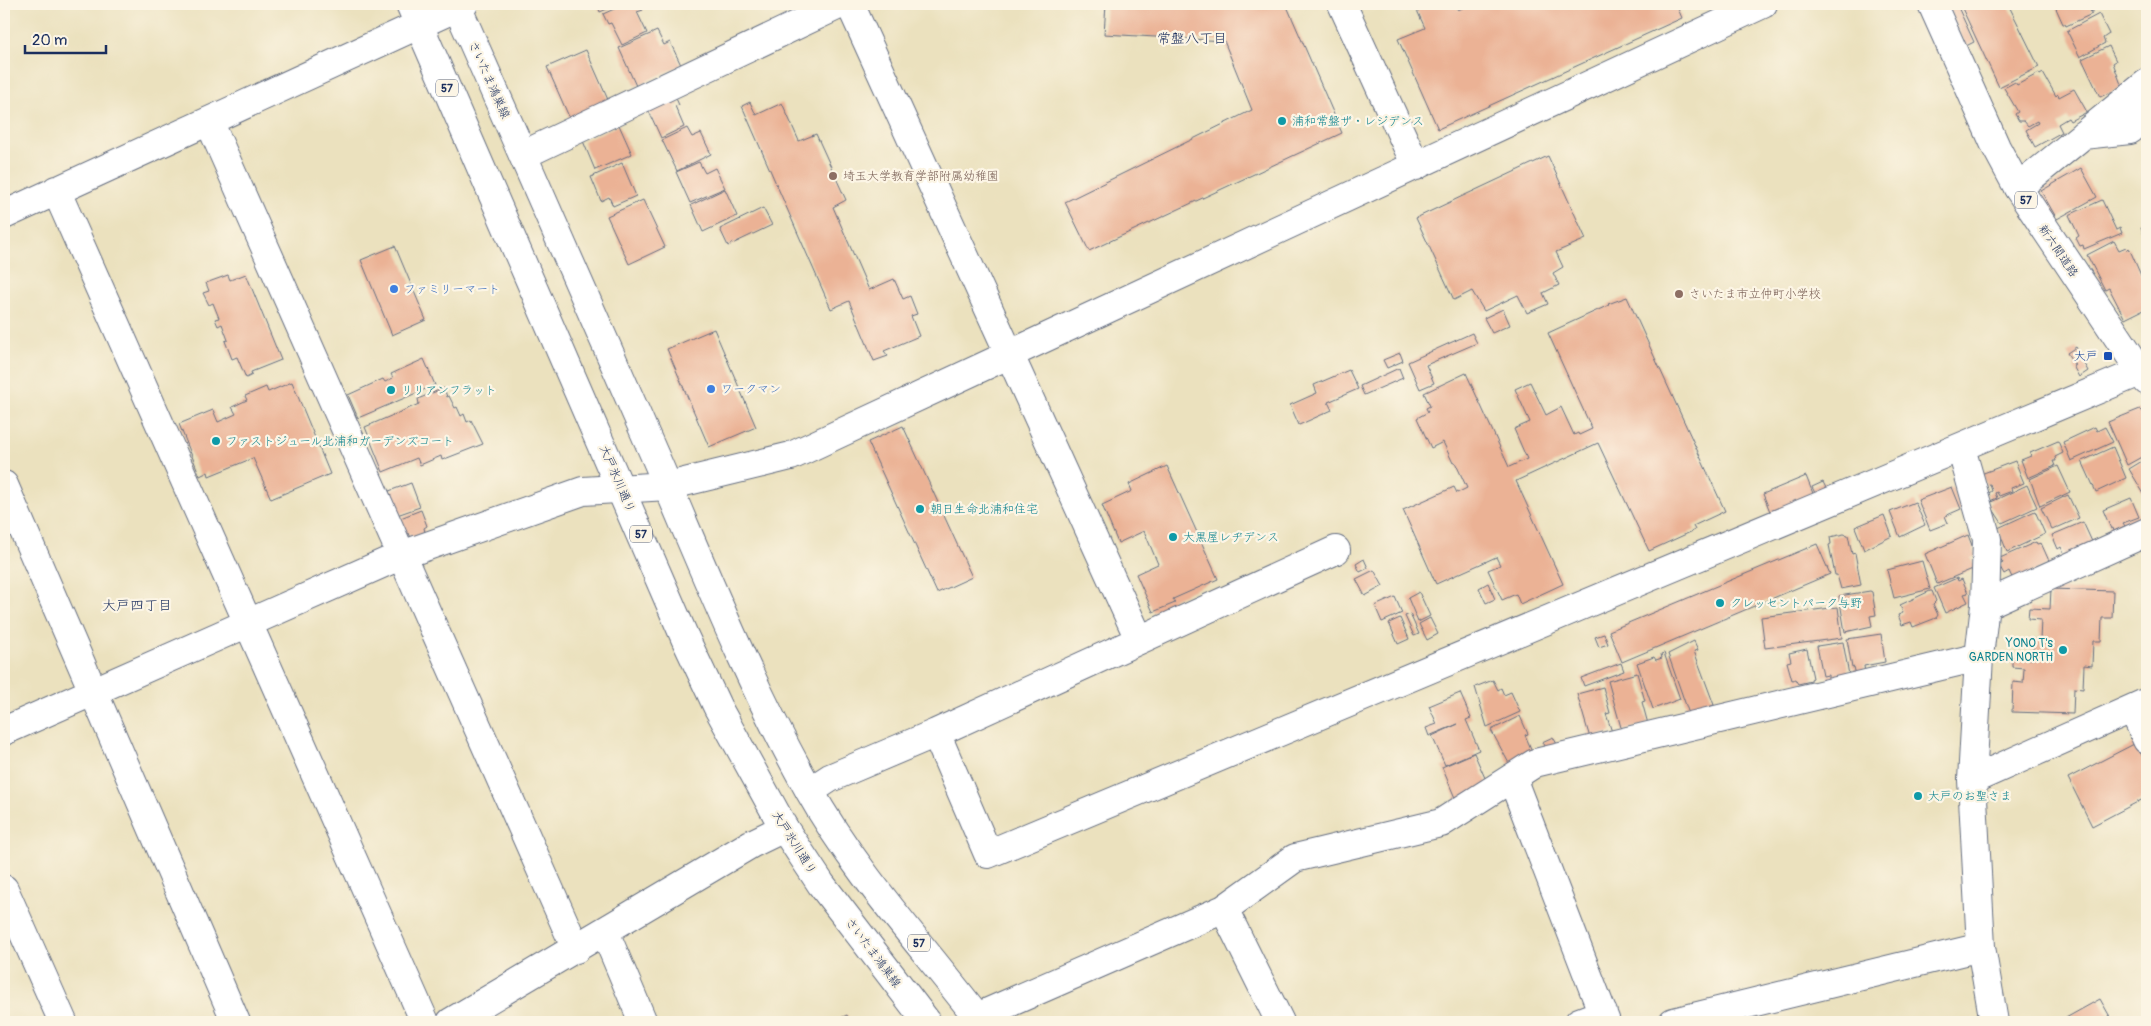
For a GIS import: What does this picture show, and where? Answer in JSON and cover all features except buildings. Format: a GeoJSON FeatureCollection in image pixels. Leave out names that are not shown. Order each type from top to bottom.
{"type":"FeatureCollection","features":[{"type":"Feature","properties":{"kind":"street"},"geometry":{"type":"LineString","coordinates":[[523,155],[841,4]]}},
{"type":"Feature","properties":{"kind":"street"},"geometry":{"type":"LineString","coordinates":[[850,4],[1139,639]]}},
{"type":"Feature","properties":{"kind":"street"},"geometry":{"type":"LineString","coordinates":[[1342,4],[1416,166]]}},
{"type":"Feature","properties":{"kind":"street"},"geometry":{"type":"LineString","coordinates":[[4,731],[402,555],[583,490],[668,486],[790,456],[1763,4]]}},
{"type":"Feature","properties":{"kind":"street","name":"新六間道路"},"geometry":{"type":"LineString","coordinates":[[1932,4],[1996,147],[2018,188],[2145,374]]}},
{"type":"Feature","properties":{"kind":"street"},"geometry":{"type":"LineString","coordinates":[[4,215],[209,121],[414,14],[459,5]]}},
{"type":"Feature","properties":{"kind":"street","name":"さいたま鴻巣線"},"geometry":{"type":"LineString","coordinates":[[459,5],[523,155]]}},
{"type":"Feature","properties":{"kind":"street","name":"大戸氷川通り"},"geometry":{"type":"LineString","coordinates":[[414,14],[718,708],[784,828],[821,884]]}},
{"type":"Feature","properties":{"kind":"street"},"geometry":{"type":"LineString","coordinates":[[2018,188],[2147,82]]}},
{"type":"Feature","properties":{"kind":"street"},"geometry":{"type":"LineString","coordinates":[[2083,134],[2130,130],[2147,115]]}},
{"type":"Feature","properties":{"kind":"street"},"geometry":{"type":"LineString","coordinates":[[209,121],[576,949]]}},
{"type":"Feature","properties":{"kind":"street","name":"57"},"geometry":{"type":"LineString","coordinates":[[523,155],[724,619],[810,791],[856,863],[979,1020]]}},
{"type":"Feature","properties":{"kind":"street"},"geometry":{"type":"LineString","coordinates":[[56,190],[425,1022]]}},
{"type":"Feature","properties":{"kind":"street"},"geometry":{"type":"LineString","coordinates":[[936,733],[988,854],[1961,448],[2145,374]]}},
{"type":"Feature","properties":{"kind":"street"},"geometry":{"type":"LineString","coordinates":[[1961,448],[1987,539],[1985,606],[1979,657],[1972,780],[1981,946],[1994,1022]]}},
{"type":"Feature","properties":{"kind":"street"},"geometry":{"type":"LineString","coordinates":[[4,485],[236,1022]]}},
{"type":"Feature","properties":{"kind":"street"},"geometry":{"type":"LineString","coordinates":[[1985,606],[2147,532]]}},
{"type":"Feature","properties":{"kind":"street"},"geometry":{"type":"LineString","coordinates":[[810,791],[830,778],[936,733],[1336,550]]}},
{"type":"Feature","properties":{"kind":"street"},"geometry":{"type":"LineString","coordinates":[[979,1020],[1224,909],[1295,858],[1441,823],[1535,763],[1979,657]]}},
{"type":"Feature","properties":{"kind":"street"},"geometry":{"type":"LineString","coordinates":[[1972,780],[2140,706],[2147,740]]}},
{"type":"Feature","properties":{"kind":"street"},"geometry":{"type":"LineString","coordinates":[[1512,778],[1596,1019]]}},
{"type":"Feature","properties":{"kind":"street"},"geometry":{"type":"LineString","coordinates":[[451,1022],[750,844],[784,828]]}},
{"type":"Feature","properties":{"kind":"street","name":"さいたま鴻巣線"},"geometry":{"type":"LineString","coordinates":[[821,884],[927,1022]]}},
{"type":"Feature","properties":{"kind":"street"},"geometry":{"type":"LineString","coordinates":[[4,889],[63,1022]]}},
{"type":"Feature","properties":{"kind":"street"},"geometry":{"type":"LineString","coordinates":[[1224,909],[1280,1022]]}},
{"type":"Feature","properties":{"kind":"street"},"geometry":{"type":"LineString","coordinates":[[605,932],[643,1022]]}},
{"type":"Feature","properties":{"kind":"street"},"geometry":{"type":"LineString","coordinates":[[1673,1022],[1981,946]]}},
{"type":"Feature","properties":{"kind":"place","name":"浦和常盤ザ・レジデンス"},"geometry":{"type":"Point","coordinates":[1282,121]}},
{"type":"Feature","properties":{"kind":"place","name":"埼玉大学教育学部附属幼稚園"},"geometry":{"type":"Point","coordinates":[833,176]}},
{"type":"Feature","properties":{"kind":"place","name":"ファミリーマート"},"geometry":{"type":"Point","coordinates":[394,289]}},
{"type":"Feature","properties":{"kind":"place","name":"さいたま市立仲町小学校"},"geometry":{"type":"Point","coordinates":[1679,294]}},
{"type":"Feature","properties":{"kind":"place","name":"大戸"},"geometry":{"type":"Point","coordinates":[2108,356]}},
{"type":"Feature","properties":{"kind":"place","name":"ワークマン"},"geometry":{"type":"Point","coordinates":[711,389]}},
{"type":"Feature","properties":{"kind":"place","name":"リリアンフラット"},"geometry":{"type":"Point","coordinates":[391,390]}},
{"type":"Feature","properties":{"kind":"place","name":"ファストジュール北浦和ガーデンズコート"},"geometry":{"type":"Point","coordinates":[216,441]}},
{"type":"Feature","properties":{"kind":"place","name":"朝日生命北浦和住宅"},"geometry":{"type":"Point","coordinates":[920,509]}},
{"type":"Feature","properties":{"kind":"place","name":"大黒屋レヂデンス"},"geometry":{"type":"Point","coordinates":[1173,537]}},
{"type":"Feature","properties":{"kind":"place","name":"クレッセントパーク与野"},"geometry":{"type":"Point","coordinates":[1720,603]}},
{"type":"Feature","properties":{"kind":"place","name":"YONO T's GARDEN NORTH"},"geometry":{"type":"Point","coordinates":[2063,650]}},
{"type":"Feature","properties":{"kind":"place","name":"大戸のお聖さま"},"geometry":{"type":"Point","coordinates":[1918,796]}},
{"type":"Feature","properties":{"kind":"district","name":"常盤八丁目"},"geometry":{"type":"Point","coordinates":[1192,38]}},
{"type":"Feature","properties":{"kind":"district","name":"大戸四丁目"},"geometry":{"type":"Point","coordinates":[137,605]}}]}
